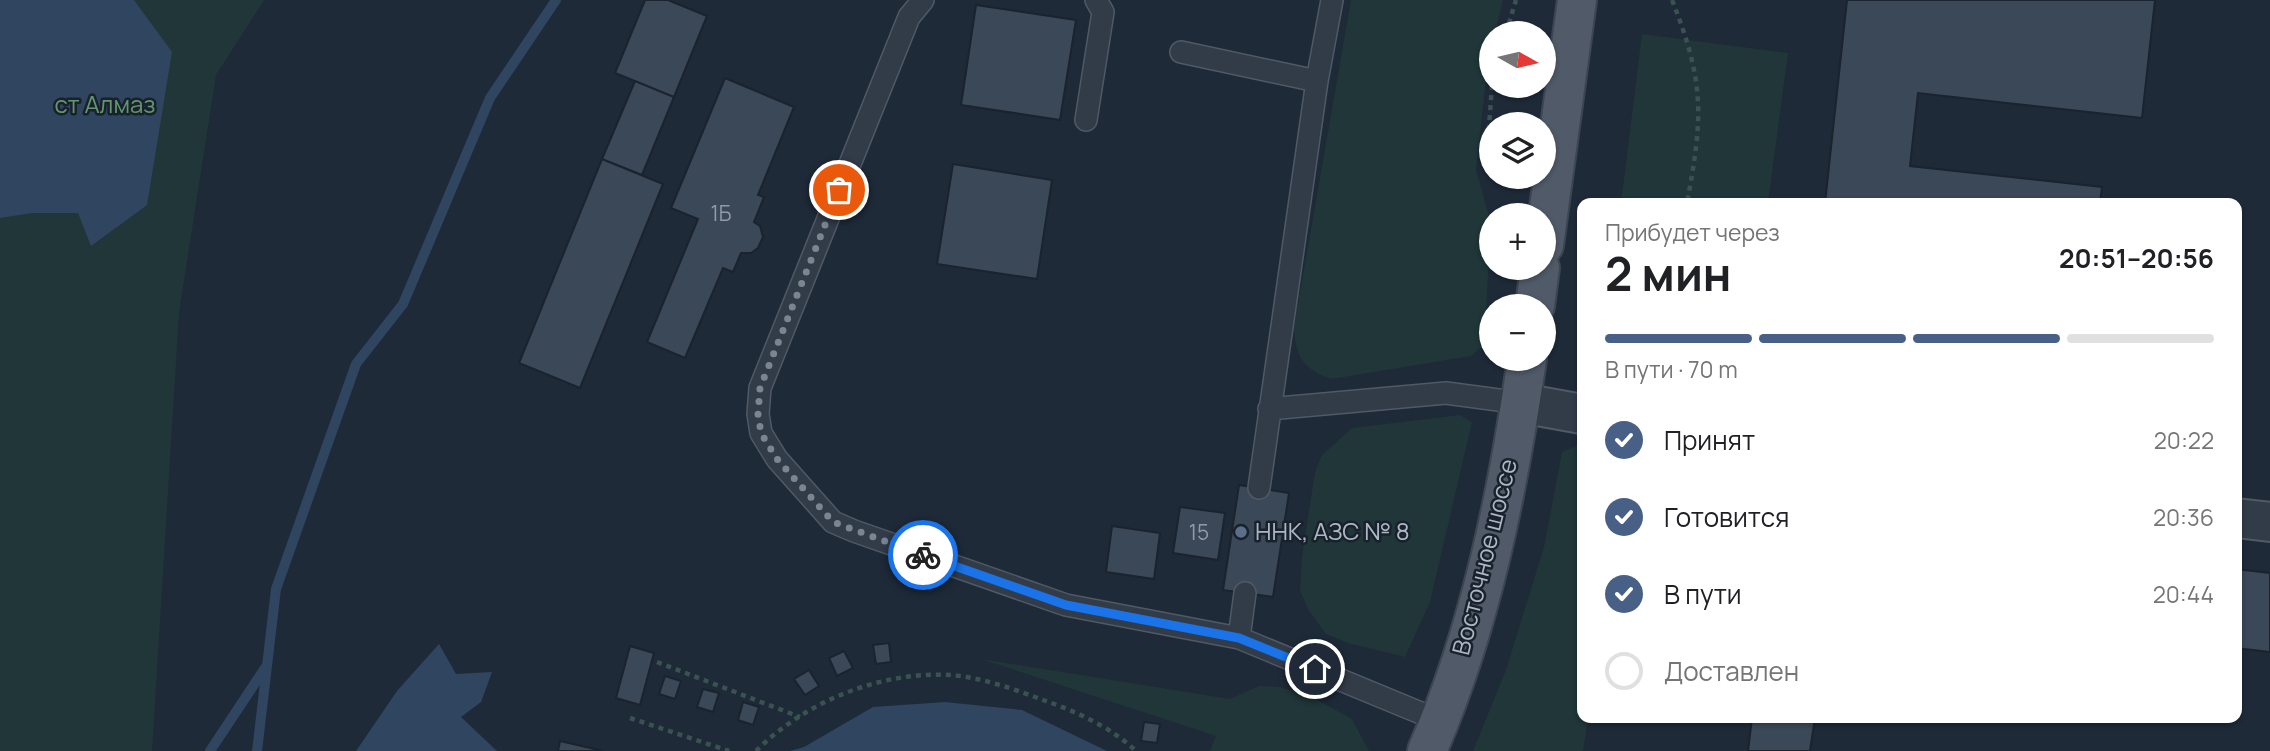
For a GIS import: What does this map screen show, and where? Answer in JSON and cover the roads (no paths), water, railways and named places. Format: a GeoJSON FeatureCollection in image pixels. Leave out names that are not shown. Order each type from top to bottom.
{"type":"FeatureCollection","features":[{"type":"Feature","properties":{"kind":"main road"},"geometry":{"type":"LineString","coordinates":[[1550,203],[1577,0]]}},
{"type":"Feature","properties":{"kind":"main road","name":"Восточное шоссе"},"geometry":{"type":"LineString","coordinates":[[1433,736],[1478,605],[1521,404],[1525,371]]}},
{"type":"Feature","properties":{"kind":"street"},"geometry":{"type":"LineString","coordinates":[[1521,404],[1577,413]]}},
{"type":"Feature","properties":{"kind":"street"},"geometry":{"type":"LineString","coordinates":[[2242,519],[2270,522]]}},
{"type":"Feature","properties":{"kind":"lane"},"geometry":{"type":"LineString","coordinates":[[923,0],[909,17],[760,388],[758,414],[761,433],[777,459],[833,522],[843,527],[1066,605],[1239,638],[1433,736]]}},
{"type":"Feature","properties":{"kind":"lane"},"geometry":{"type":"LineString","coordinates":[[1086,120],[1103,12],[1096,0]]}},
{"type":"Feature","properties":{"kind":"lane"},"geometry":{"type":"LineString","coordinates":[[1259,488],[1317,81],[1332,0]]}},
{"type":"Feature","properties":{"kind":"lane"},"geometry":{"type":"LineString","coordinates":[[1181,52],[1317,81]]}},
{"type":"Feature","properties":{"kind":"lane"},"geometry":{"type":"LineString","coordinates":[[1269,409],[1446,393],[1521,404]]}},
{"type":"Feature","properties":{"kind":"lane"},"geometry":{"type":"LineString","coordinates":[[1239,638],[1245,593]]}},
{"type":"Feature","properties":{"kind":"water"},"geometry":{"type":"Polygon","coordinates":[[[0,0],[134,0],[172,52],[147,205],[91,246],[78,213],[32,213],[0,218],[0,0]]]}},
{"type":"Feature","properties":{"kind":"water"},"geometry":{"type":"Polygon","coordinates":[[[439,644],[456,674],[492,672],[481,702],[461,717],[497,751],[356,751],[397,691],[439,644]]]}},
{"type":"Feature","properties":{"kind":"water"},"geometry":{"type":"Polygon","coordinates":[[[945,702],[1022,710],[1107,751],[790,751],[804,747],[873,707],[945,702]]]}},
{"type":"Feature","properties":{"kind":"waterway"},"geometry":{"type":"LineString","coordinates":[[257,751],[276,589],[356,364],[403,304],[490,98],[556,0]]}},
{"type":"Feature","properties":{"kind":"waterway"},"geometry":{"type":"LineString","coordinates":[[210,751],[265,668]]}},
{"type":"Feature","properties":{"kind":"place","name":"ННК, АЗС № 8"},"geometry":{"type":"Point","coordinates":[1241,532]}},
{"type":"Feature","properties":{"kind":"park label","name":"ст Алмаз"},"geometry":{"type":"Point","coordinates":[105,105]}}]}
